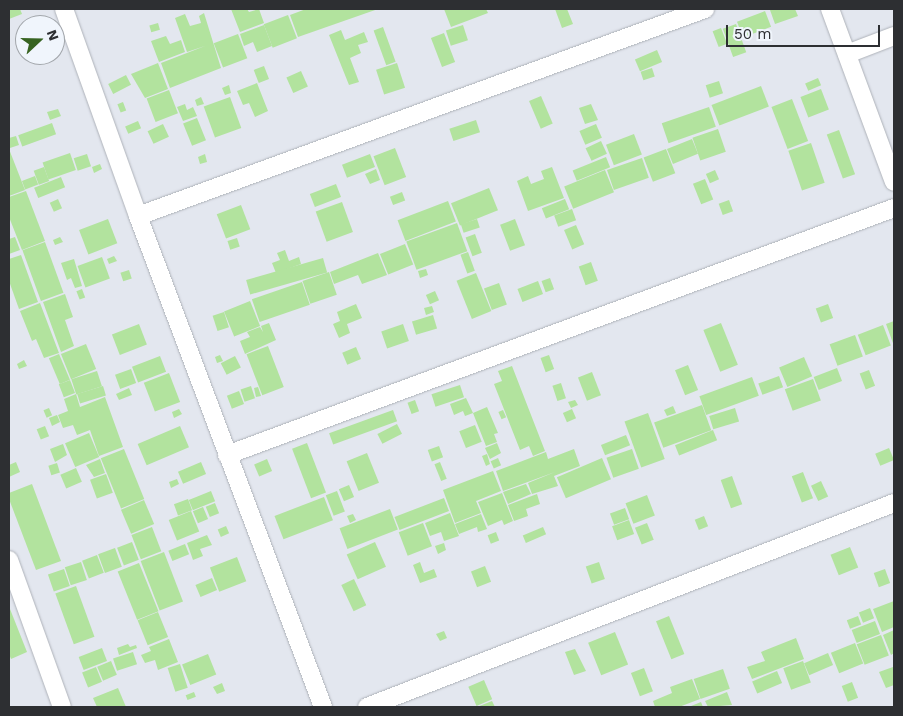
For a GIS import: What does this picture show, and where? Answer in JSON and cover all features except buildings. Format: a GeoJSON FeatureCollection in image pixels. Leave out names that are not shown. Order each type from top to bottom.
{"type":"FeatureCollection","features":[{"type":"Feature","properties":{"kind":"street"},"geometry":{"type":"LineString","coordinates":[[64,9],[138,216],[323,707]]}},
{"type":"Feature","properties":{"kind":"street"},"geometry":{"type":"LineString","coordinates":[[138,216],[705,9]]}},
{"type":"Feature","properties":{"kind":"street"},"geometry":{"type":"LineString","coordinates":[[830,9],[894,182]]}},
{"type":"Feature","properties":{"kind":"street"},"geometry":{"type":"LineString","coordinates":[[847,54],[894,36]]}},
{"type":"Feature","properties":{"kind":"street"},"geometry":{"type":"LineString","coordinates":[[227,454],[894,208]]}},
{"type":"Feature","properties":{"kind":"street"},"geometry":{"type":"LineString","coordinates":[[367,707],[894,503]]}},
{"type":"Feature","properties":{"kind":"street"},"geometry":{"type":"LineString","coordinates":[[9,560],[62,707]]}}]}
